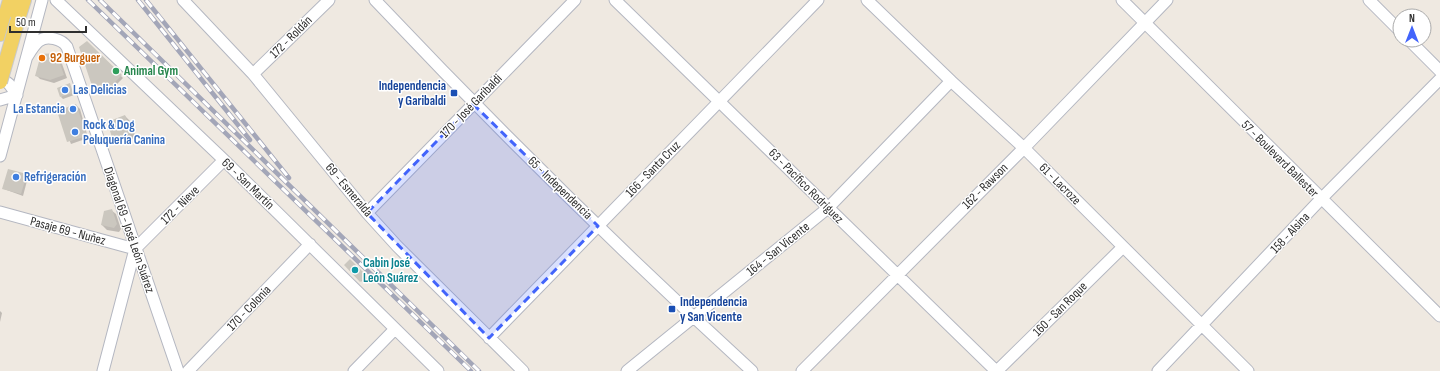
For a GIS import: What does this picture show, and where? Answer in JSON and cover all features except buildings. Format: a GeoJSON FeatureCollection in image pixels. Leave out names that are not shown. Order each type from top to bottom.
{"type":"FeatureCollection","features":[{"type":"Feature","properties":{"kind":"main road"},"geometry":{"type":"LineString","coordinates":[[0,34],[10,0]]}},
{"type":"Feature","properties":{"kind":"main road"},"geometry":{"type":"LineString","coordinates":[[0,82],[24,0]]}},
{"type":"Feature","properties":{"kind":"street"},"geometry":{"type":"LineString","coordinates":[[0,156],[42,0]]}},
{"type":"Feature","properties":{"kind":"street","name":"69 - San Martín"},"geometry":{"type":"LineString","coordinates":[[56,0],[224,160],[438,371]]}},
{"type":"Feature","properties":{"kind":"street","name":"69 - Esmeralda"},"geometry":{"type":"LineString","coordinates":[[184,0],[253,74],[367,213],[397,246],[523,371]]}},
{"type":"Feature","properties":{"kind":"street","name":"172 - Roldán"},"geometry":{"type":"LineString","coordinates":[[253,74],[329,0]]}},
{"type":"Feature","properties":{"kind":"street","name":"65 - Independencia"},"geometry":{"type":"LineString","coordinates":[[375,0],[473,104],[693,317],[752,371]]}},
{"type":"Feature","properties":{"kind":"street","name":"170 - José Garibaldi"},"geometry":{"type":"LineString","coordinates":[[367,213],[574,0]]}},
{"type":"Feature","properties":{"kind":"street","name":"63 - Pacífico Rodríguez"},"geometry":{"type":"LineString","coordinates":[[616,0],[997,371]]}},
{"type":"Feature","properties":{"kind":"street","name":"166 - Santa Cruz"},"geometry":{"type":"LineString","coordinates":[[489,338],[818,0]]}},
{"type":"Feature","properties":{"kind":"street","name":"61 - Lacroze"},"geometry":{"type":"LineString","coordinates":[[867,0],[951,82],[1024,148],[1248,371]]}},
{"type":"Feature","properties":{"kind":"street","name":"57 - Boulevard Ballester"},"geometry":{"type":"LineString","coordinates":[[1122,0],[1321,200],[1440,316]]}},
{"type":"Feature","properties":{"kind":"street","name":"162 - Rawson"},"geometry":{"type":"LineString","coordinates":[[802,371],[1024,148],[1144,22],[1167,0]]}},
{"type":"Feature","properties":{"kind":"street"},"geometry":{"type":"LineString","coordinates":[[1369,0],[1392,23]]}},
{"type":"Feature","properties":{"kind":"street","name":"Diagonal 69 - José León Suárez"},"geometry":{"type":"LineString","coordinates":[[27,57],[35,46],[43,39],[59,39],[68,47],[135,249],[178,371]]}},
{"type":"Feature","properties":{"kind":"street"},"geometry":{"type":"LineString","coordinates":[[1417,48],[1440,71]]}},
{"type":"Feature","properties":{"kind":"street"},"geometry":{"type":"LineString","coordinates":[[0,77],[9,84],[17,95]]}},
{"type":"Feature","properties":{"kind":"street","name":"158 - Alsina"},"geometry":{"type":"LineString","coordinates":[[1158,371],[1440,78]]}},
{"type":"Feature","properties":{"kind":"street","name":"164 - San Vicente"},"geometry":{"type":"LineString","coordinates":[[627,371],[828,208],[951,82]]}},
{"type":"Feature","properties":{"kind":"street"},"geometry":{"type":"LineString","coordinates":[[0,100],[17,95]]}},
{"type":"Feature","properties":{"kind":"street","name":"172 - Nieve"},"geometry":{"type":"LineString","coordinates":[[135,249],[224,160]]}},
{"type":"Feature","properties":{"kind":"street","name":"Pasaje 69 - Nuñez"},"geometry":{"type":"LineString","coordinates":[[0,212],[135,249]]}},
{"type":"Feature","properties":{"kind":"street","name":"170 - Colonia"},"geometry":{"type":"LineString","coordinates":[[188,371],[310,244]]}},
{"type":"Feature","properties":{"kind":"street","name":"160 - San Roque"},"geometry":{"type":"LineString","coordinates":[[997,371],[1124,247]]}},
{"type":"Feature","properties":{"kind":"street"},"geometry":{"type":"LineString","coordinates":[[103,371],[135,249]]}},
{"type":"Feature","properties":{"kind":"street"},"geometry":{"type":"LineString","coordinates":[[354,371],[395,329]]}},
{"type":"Feature","properties":{"kind":"highlighted area"},"geometry":{"type":"Polygon","coordinates":[[[473,104],[598,226],[489,338],[367,213],[473,104]]]}},
{"type":"Feature","properties":{"kind":"railway"},"geometry":{"type":"LineString","coordinates":[[88,0],[471,371]]}},
{"type":"Feature","properties":{"kind":"railway"},"geometry":{"type":"LineString","coordinates":[[100,0],[479,371]]}},
{"type":"Feature","properties":{"kind":"railway"},"geometry":{"type":"LineString","coordinates":[[138,0],[250,140]]}},
{"type":"Feature","properties":{"kind":"railway"},"geometry":{"type":"LineString","coordinates":[[146,0],[289,178]]}},
{"type":"Feature","properties":{"kind":"place","name":"92 Burguer"},"geometry":{"type":"Point","coordinates":[42,58]}},
{"type":"Feature","properties":{"kind":"place","name":"Animal Gym"},"geometry":{"type":"Point","coordinates":[116,71]}},
{"type":"Feature","properties":{"kind":"place","name":"Las Delicias"},"geometry":{"type":"Point","coordinates":[65,90]}},
{"type":"Feature","properties":{"kind":"place","name":"Independencia y Garibaldi"},"geometry":{"type":"Point","coordinates":[454,93]}},
{"type":"Feature","properties":{"kind":"place","name":"La Estancia"},"geometry":{"type":"Point","coordinates":[73,109]}},
{"type":"Feature","properties":{"kind":"place","name":"Rock & Dog Peluquería Canina"},"geometry":{"type":"Point","coordinates":[75,132]}},
{"type":"Feature","properties":{"kind":"place","name":"Refrigeración"},"geometry":{"type":"Point","coordinates":[16,177]}},
{"type":"Feature","properties":{"kind":"place","name":"Cabin José León Suárez"},"geometry":{"type":"Point","coordinates":[355,270]}},
{"type":"Feature","properties":{"kind":"place","name":"Independencia y San Vicente"},"geometry":{"type":"Point","coordinates":[672,309]}}]}
